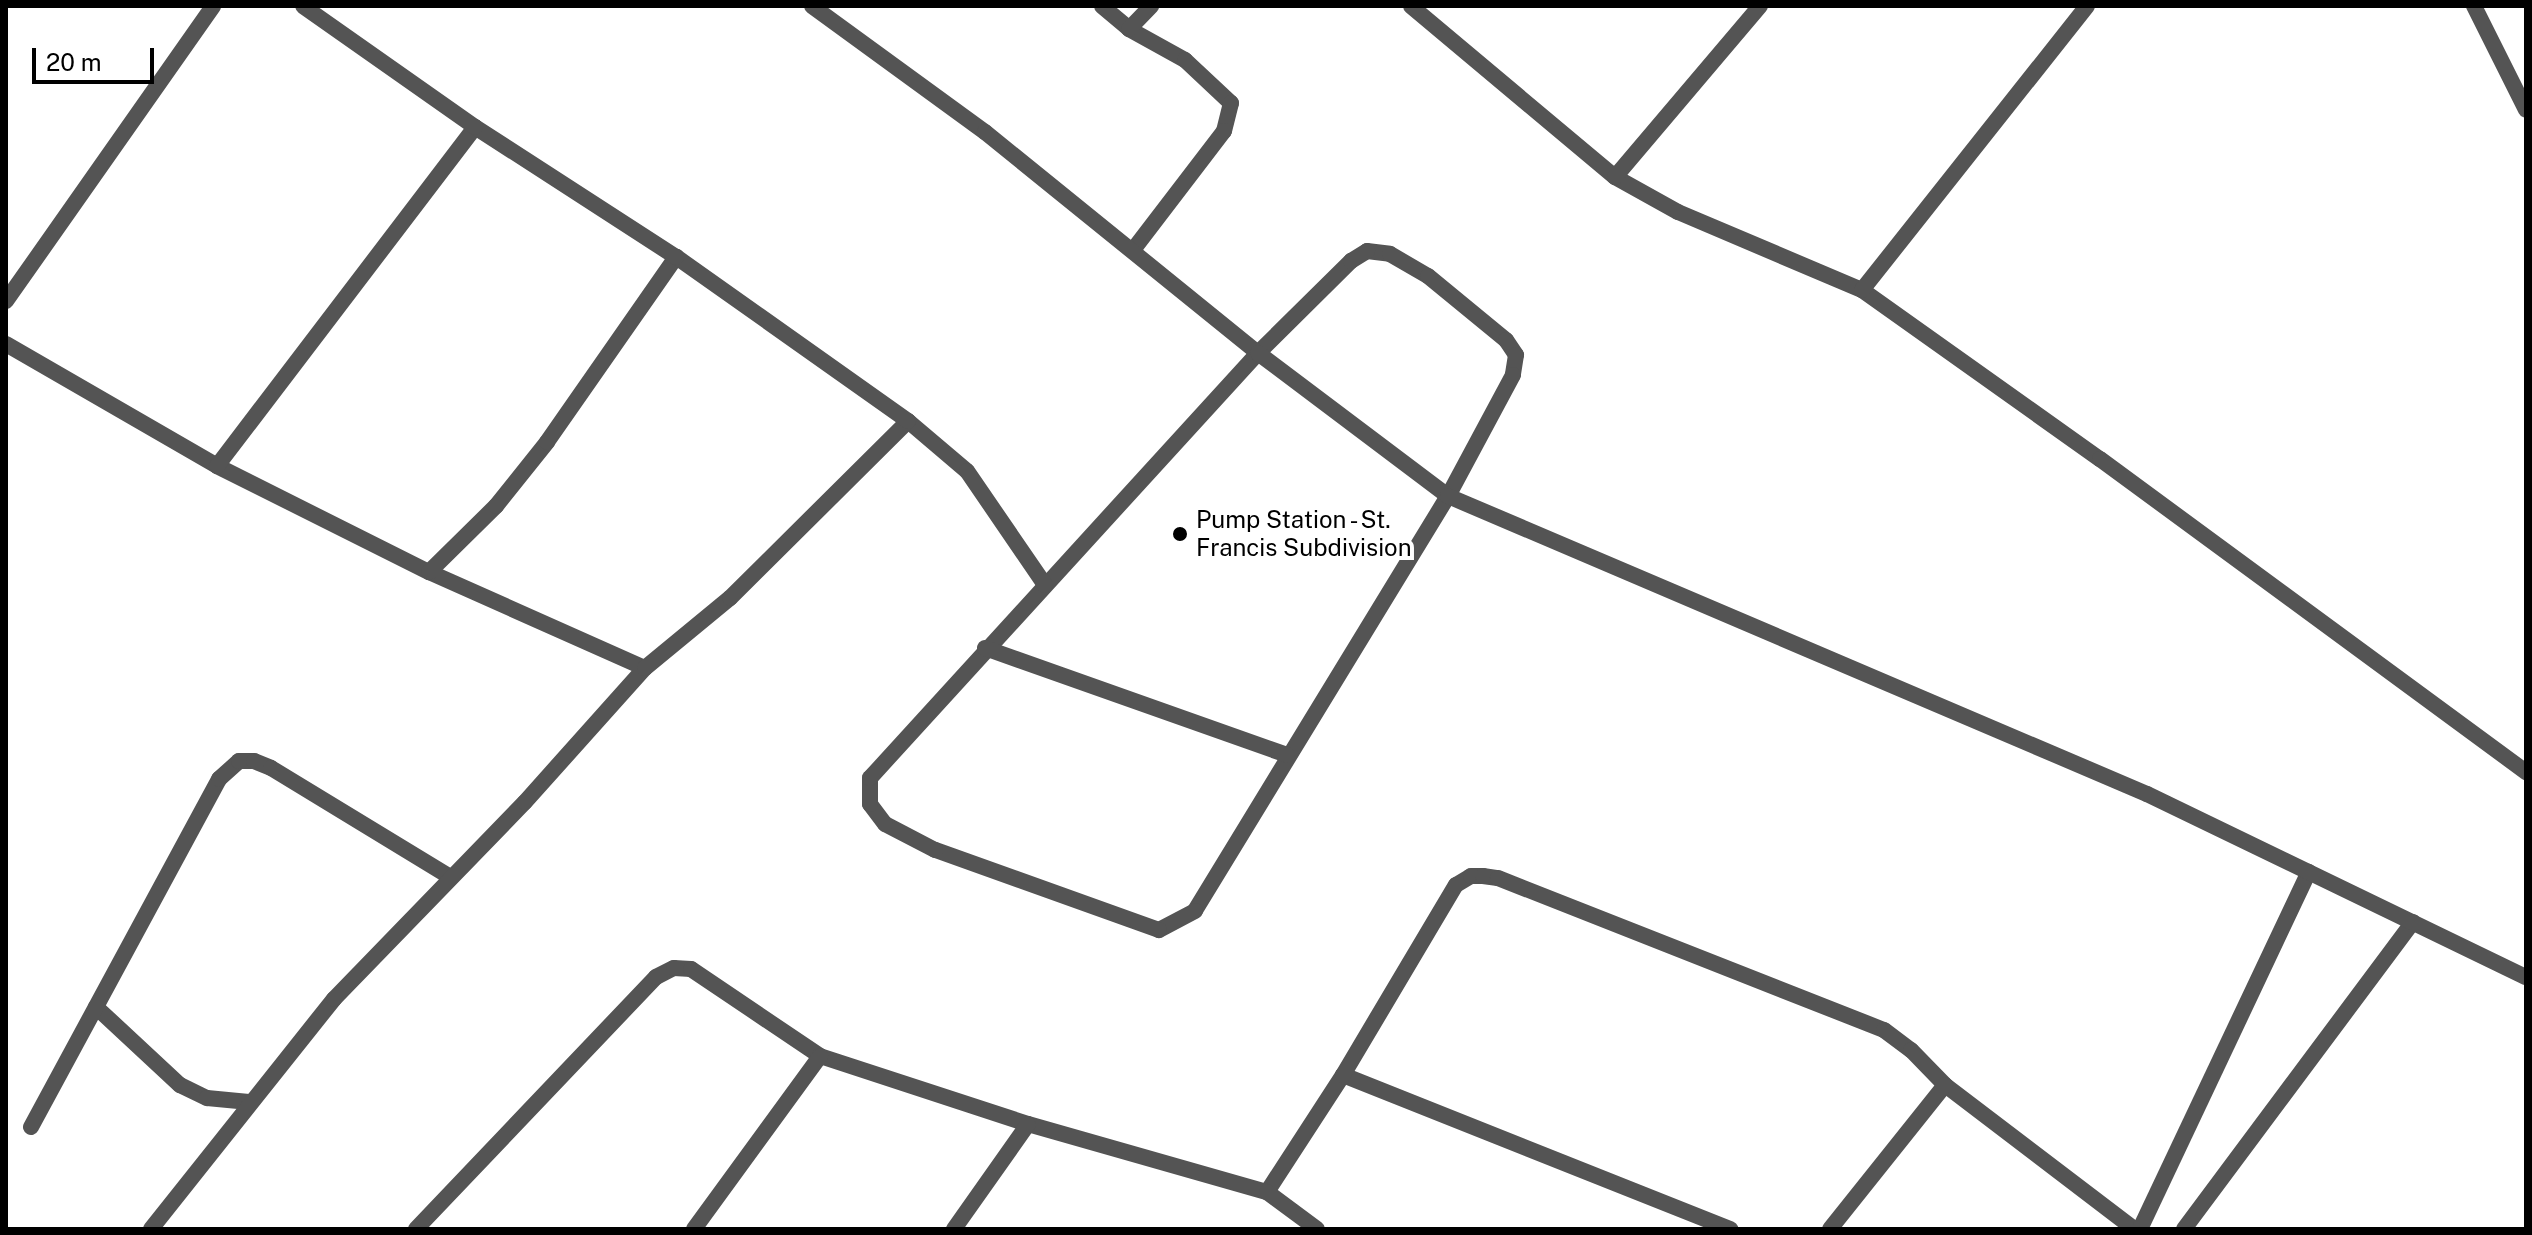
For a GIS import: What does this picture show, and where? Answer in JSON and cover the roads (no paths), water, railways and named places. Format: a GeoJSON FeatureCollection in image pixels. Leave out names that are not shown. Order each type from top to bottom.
{"type":"FeatureCollection","features":[{"type":"Feature","properties":{"kind":"street"},"geometry":{"type":"LineString","coordinates":[[6,301],[213,6]]}},
{"type":"Feature","properties":{"kind":"street"},"geometry":{"type":"LineString","coordinates":[[303,6],[475,127],[676,257],[908,421],[967,471],[1045,585]]}},
{"type":"Feature","properties":{"kind":"street"},"geometry":{"type":"LineString","coordinates":[[812,6],[985,132],[1258,353],[1448,496],[2147,794],[2526,977]]}},
{"type":"Feature","properties":{"kind":"street"},"geometry":{"type":"LineString","coordinates":[[1102,6],[1129,29],[1185,60],[1231,103],[1224,131],[1133,250]]}},
{"type":"Feature","properties":{"kind":"street"},"geometry":{"type":"LineString","coordinates":[[1129,29],[1151,6]]}},
{"type":"Feature","properties":{"kind":"street"},"geometry":{"type":"LineString","coordinates":[[1411,6],[1615,177],[1678,212],[1862,290],[2526,772]]}},
{"type":"Feature","properties":{"kind":"street"},"geometry":{"type":"LineString","coordinates":[[1615,177],[1760,6]]}},
{"type":"Feature","properties":{"kind":"street"},"geometry":{"type":"LineString","coordinates":[[1862,290],[2087,6]]}},
{"type":"Feature","properties":{"kind":"street"},"geometry":{"type":"LineString","coordinates":[[2474,6],[2526,110]]}},
{"type":"Feature","properties":{"kind":"street"},"geometry":{"type":"LineString","coordinates":[[217,466],[475,127]]}},
{"type":"Feature","properties":{"kind":"street"},"geometry":{"type":"LineString","coordinates":[[1367,251],[1390,254],[1428,276],[1506,340],[1516,355],[1513,375],[1448,496],[1287,755],[1195,911],[1159,930],[935,850],[885,824],[870,804],[870,778],[985,648],[1258,353],[1351,261],[1367,251]]}},
{"type":"Feature","properties":{"kind":"street"},"geometry":{"type":"LineString","coordinates":[[429,572],[496,506],[547,442],[676,257]]}},
{"type":"Feature","properties":{"kind":"street"},"geometry":{"type":"LineString","coordinates":[[6,344],[217,466],[429,572],[645,668]]}},
{"type":"Feature","properties":{"kind":"street"},"geometry":{"type":"LineString","coordinates":[[151,1229],[334,999],[525,802],[645,668],[730,598],[908,421]]}},
{"type":"Feature","properties":{"kind":"street"},"geometry":{"type":"LineString","coordinates":[[985,648],[1287,755]]}},
{"type":"Feature","properties":{"kind":"street"},"geometry":{"type":"LineString","coordinates":[[31,1127],[219,779],[239,761],[254,761],[271,768],[450,877]]}},
{"type":"Feature","properties":{"kind":"street"},"geometry":{"type":"LineString","coordinates":[[2140,1229],[2309,872]]}},
{"type":"Feature","properties":{"kind":"street"},"geometry":{"type":"LineString","coordinates":[[1267,1192],[1343,1075],[1456,885],[1471,876],[1483,876],[1498,878],[1884,1030],[1911,1050],[1945,1085],[2134,1229]]}},
{"type":"Feature","properties":{"kind":"street"},"geometry":{"type":"LineString","coordinates":[[2184,1229],[2413,922]]}},
{"type":"Feature","properties":{"kind":"street"},"geometry":{"type":"LineString","coordinates":[[416,1229],[656,977],[674,968],[691,969],[820,1056],[1028,1124],[1267,1192],[1317,1229]]}},
{"type":"Feature","properties":{"kind":"street"},"geometry":{"type":"LineString","coordinates":[[96,1007],[180,1085],[207,1098],[249,1102]]}},
{"type":"Feature","properties":{"kind":"street"},"geometry":{"type":"LineString","coordinates":[[694,1229],[820,1056]]}},
{"type":"Feature","properties":{"kind":"street"},"geometry":{"type":"LineString","coordinates":[[1343,1075],[1730,1229]]}},
{"type":"Feature","properties":{"kind":"street"},"geometry":{"type":"LineString","coordinates":[[1830,1229],[1945,1085]]}},
{"type":"Feature","properties":{"kind":"street"},"geometry":{"type":"LineString","coordinates":[[954,1229],[1028,1124]]}},
{"type":"Feature","properties":{"kind":"place","name":"Pump Station - St. Francis Subdivision"},"geometry":{"type":"Point","coordinates":[1180,534]}}]}
